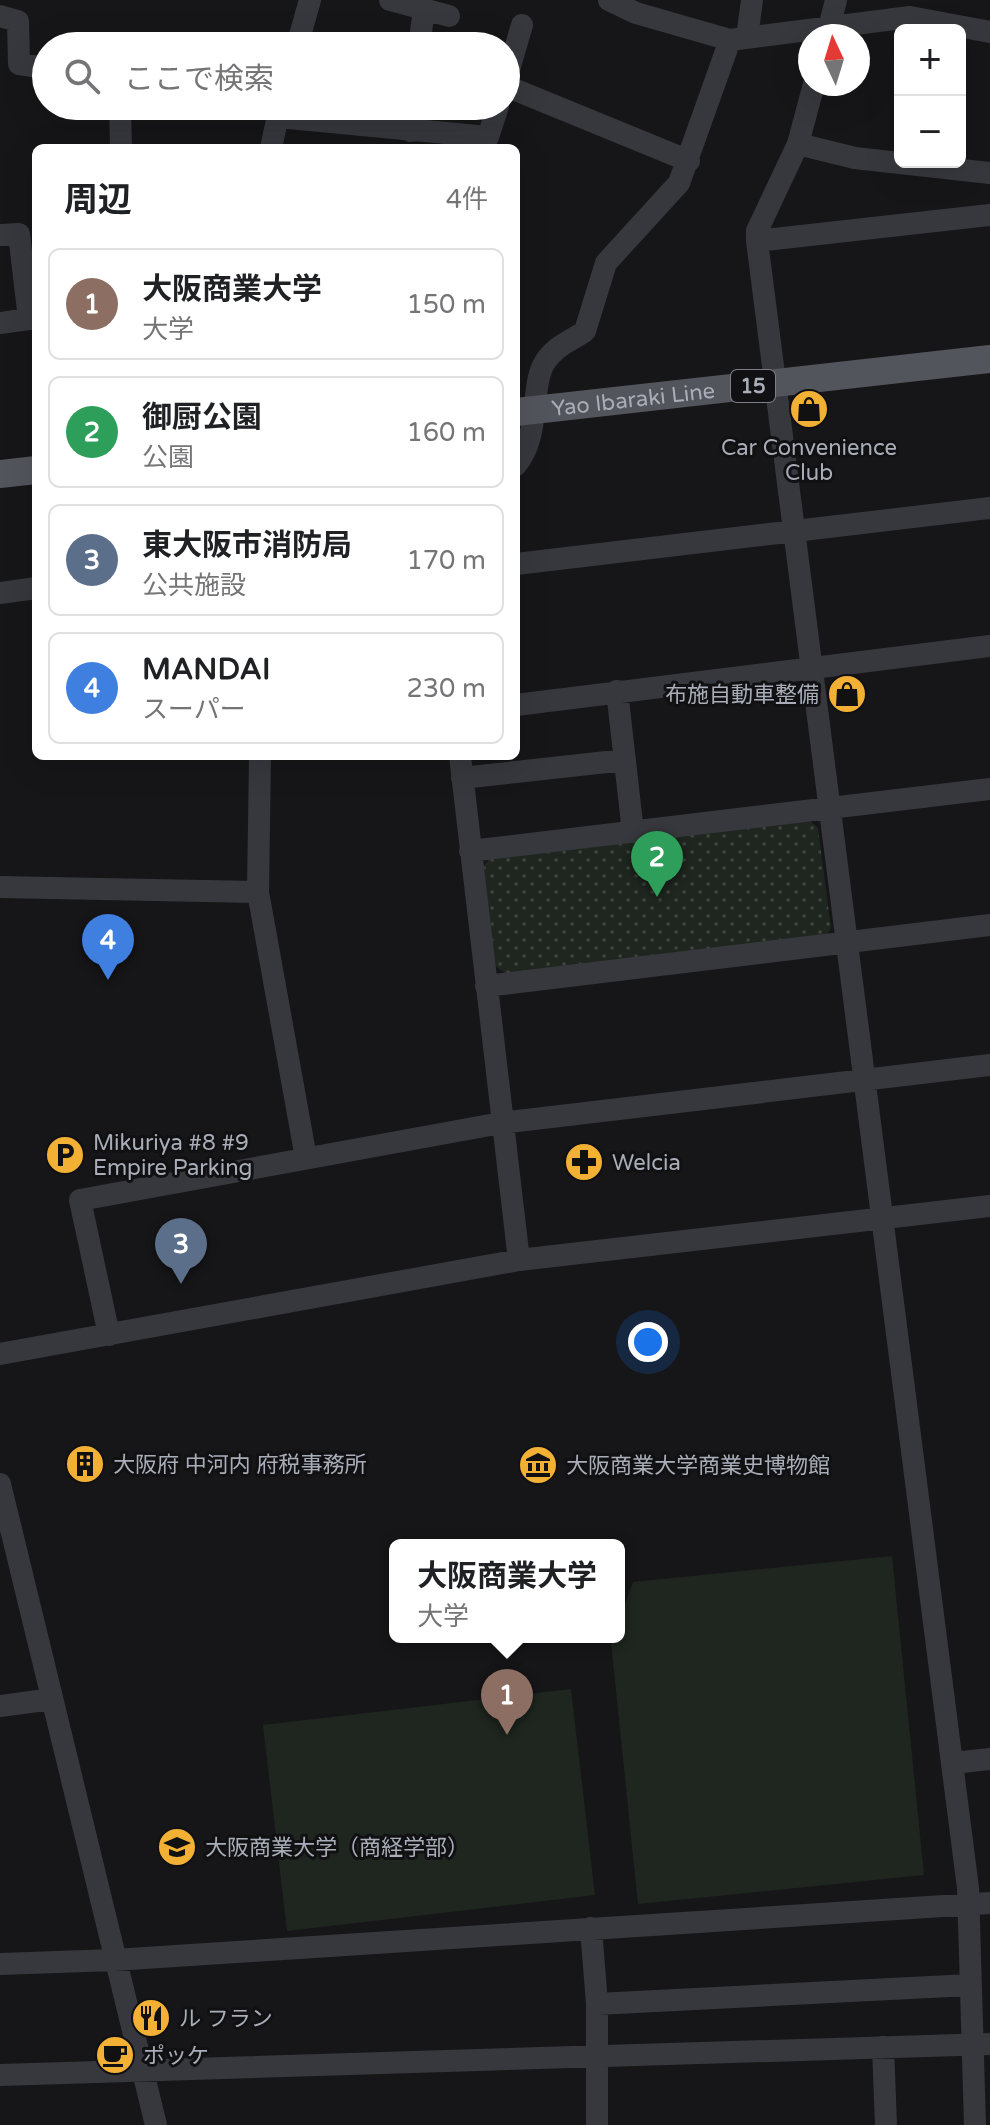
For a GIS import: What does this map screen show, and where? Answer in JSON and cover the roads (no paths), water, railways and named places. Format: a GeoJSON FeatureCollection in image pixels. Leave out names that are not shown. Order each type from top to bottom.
{"type":"FeatureCollection","features":[{"type":"Feature","properties":{"kind":"main road","name":"Yao Ibaraki Line"},"geometry":{"type":"LineString","coordinates":[[526,410],[990,359]]}},
{"type":"Feature","properties":{"kind":"main road"},"geometry":{"type":"LineString","coordinates":[[0,474],[32,470]]}},
{"type":"Feature","properties":{"kind":"street"},"geometry":{"type":"LineString","coordinates":[[301,32],[310,0]]}},
{"type":"Feature","properties":{"kind":"street"},"geometry":{"type":"LineString","coordinates":[[390,0],[449,16]]}},
{"type":"Feature","properties":{"kind":"street"},"geometry":{"type":"LineString","coordinates":[[609,0],[636,13],[739,38],[798,33]]}},
{"type":"Feature","properties":{"kind":"street"},"geometry":{"type":"LineString","coordinates":[[520,458],[529,441],[526,410],[543,364],[559,346],[585,331],[606,263],[679,183],[752,0]]}},
{"type":"Feature","properties":{"kind":"street"},"geometry":{"type":"LineString","coordinates":[[830,24],[836,0]]}},
{"type":"Feature","properties":{"kind":"street"},"geometry":{"type":"LineString","coordinates":[[421,32],[424,10]]}},
{"type":"Feature","properties":{"kind":"street"},"geometry":{"type":"LineString","coordinates":[[0,16],[18,21],[19,64],[32,66]]}},
{"type":"Feature","properties":{"kind":"street"},"geometry":{"type":"LineString","coordinates":[[866,24],[910,17],[990,32]]}},
{"type":"Feature","properties":{"kind":"street"},"geometry":{"type":"LineString","coordinates":[[520,32],[522,25]]}},
{"type":"Feature","properties":{"kind":"street"},"geometry":{"type":"LineString","coordinates":[[520,89],[689,161]]}},
{"type":"Feature","properties":{"kind":"street"},"geometry":{"type":"LineString","coordinates":[[811,96],[798,144],[757,231],[757,241],[953,1763],[979,1904],[970,1985],[982,2044],[975,2125]]}},
{"type":"Feature","properties":{"kind":"street"},"geometry":{"type":"LineString","coordinates":[[120,120],[121,144]]}},
{"type":"Feature","properties":{"kind":"street"},"geometry":{"type":"LineString","coordinates":[[272,144],[277,120]]}},
{"type":"Feature","properties":{"kind":"street"},"geometry":{"type":"LineString","coordinates":[[306,120],[362,137],[410,131],[488,137],[493,120]]}},
{"type":"Feature","properties":{"kind":"street"},"geometry":{"type":"LineString","coordinates":[[410,131],[411,120]]}},
{"type":"Feature","properties":{"kind":"street"},"geometry":{"type":"LineString","coordinates":[[798,144],[855,158],[990,173]]}},
{"type":"Feature","properties":{"kind":"street"},"geometry":{"type":"LineString","coordinates":[[757,241],[990,215]]}},
{"type":"Feature","properties":{"kind":"street"},"geometry":{"type":"LineString","coordinates":[[0,235],[19,234],[29,319],[0,323]]}},
{"type":"Feature","properties":{"kind":"street"},"geometry":{"type":"LineString","coordinates":[[520,564],[990,508]]}},
{"type":"Feature","properties":{"kind":"street"},"geometry":{"type":"LineString","coordinates":[[0,593],[32,589]]}},
{"type":"Feature","properties":{"kind":"street"},"geometry":{"type":"LineString","coordinates":[[520,704],[990,646]]}},
{"type":"Feature","properties":{"kind":"street"},"geometry":{"type":"LineString","coordinates":[[617,691],[633,832]]}},
{"type":"Feature","properties":{"kind":"street"},"geometry":{"type":"LineString","coordinates":[[260,760],[258,892],[306,1158]]}},
{"type":"Feature","properties":{"kind":"street"},"geometry":{"type":"LineString","coordinates":[[519,1260],[461,767],[625,760]]}},
{"type":"Feature","properties":{"kind":"street"},"geometry":{"type":"LineString","coordinates":[[470,851],[990,789]]}},
{"type":"Feature","properties":{"kind":"street"},"geometry":{"type":"LineString","coordinates":[[0,887],[258,892]]}},
{"type":"Feature","properties":{"kind":"street"},"geometry":{"type":"LineString","coordinates":[[486,986],[990,925]]}},
{"type":"Feature","properties":{"kind":"street"},"geometry":{"type":"LineString","coordinates":[[109,1335],[80,1200],[501,1123],[990,1065]]}},
{"type":"Feature","properties":{"kind":"street"},"geometry":{"type":"LineString","coordinates":[[0,1354],[519,1260],[990,1206]]}},
{"type":"Feature","properties":{"kind":"street"},"geometry":{"type":"LineString","coordinates":[[0,1484],[156,2125]]}},
{"type":"Feature","properties":{"kind":"street"},"geometry":{"type":"LineString","coordinates":[[0,1706],[52,1699]]}},
{"type":"Feature","properties":{"kind":"street"},"geometry":{"type":"LineString","coordinates":[[953,1763],[990,1759]]}},
{"type":"Feature","properties":{"kind":"street"},"geometry":{"type":"LineString","coordinates":[[0,1964],[114,1960],[979,1904]]}},
{"type":"Feature","properties":{"kind":"street"},"geometry":{"type":"LineString","coordinates":[[591,1928],[597,2004],[597,2125]]}},
{"type":"Feature","properties":{"kind":"street"},"geometry":{"type":"LineString","coordinates":[[597,2004],[970,1985]]}},
{"type":"Feature","properties":{"kind":"street"},"geometry":{"type":"LineString","coordinates":[[0,2075],[982,2044]]}},
{"type":"Feature","properties":{"kind":"street"},"geometry":{"type":"LineString","coordinates":[[883,2047],[886,2125]]}},
{"type":"Feature","properties":{"kind":"place","name":"Car Convenience Club"},"geometry":{"type":"Point","coordinates":[809,409]}},
{"type":"Feature","properties":{"kind":"place","name":"布施自動車整備"},"geometry":{"type":"Point","coordinates":[847,694]}},
{"type":"Feature","properties":{"kind":"place","name":"御厨公園"},"geometry":{"type":"Point","coordinates":[657,897]}},
{"type":"Feature","properties":{"kind":"place","name":"MANDAI"},"geometry":{"type":"Point","coordinates":[108,980]}},
{"type":"Feature","properties":{"kind":"place","name":"Mikuriya #8 #9 Empire Parking"},"geometry":{"type":"Point","coordinates":[65,1155]}},
{"type":"Feature","properties":{"kind":"place","name":"Welcia"},"geometry":{"type":"Point","coordinates":[584,1162]}},
{"type":"Feature","properties":{"kind":"place","name":"東大阪市消防局"},"geometry":{"type":"Point","coordinates":[181,1284]}},
{"type":"Feature","properties":{"kind":"place","name":"大阪府 中河内 府税事務所"},"geometry":{"type":"Point","coordinates":[85,1464]}},
{"type":"Feature","properties":{"kind":"place","name":"大阪商業大学商業史博物館"},"geometry":{"type":"Point","coordinates":[538,1465]}},
{"type":"Feature","properties":{"kind":"place","name":"大阪商業大学"},"geometry":{"type":"Point","coordinates":[507,1735]}},
{"type":"Feature","properties":{"kind":"place","name":"大阪商業大学（商経学部）"},"geometry":{"type":"Point","coordinates":[177,1847]}},
{"type":"Feature","properties":{"kind":"place","name":"ル フラン"},"geometry":{"type":"Point","coordinates":[151,2018]}},
{"type":"Feature","properties":{"kind":"place","name":"ポッケ"},"geometry":{"type":"Point","coordinates":[115,2055]}}]}
